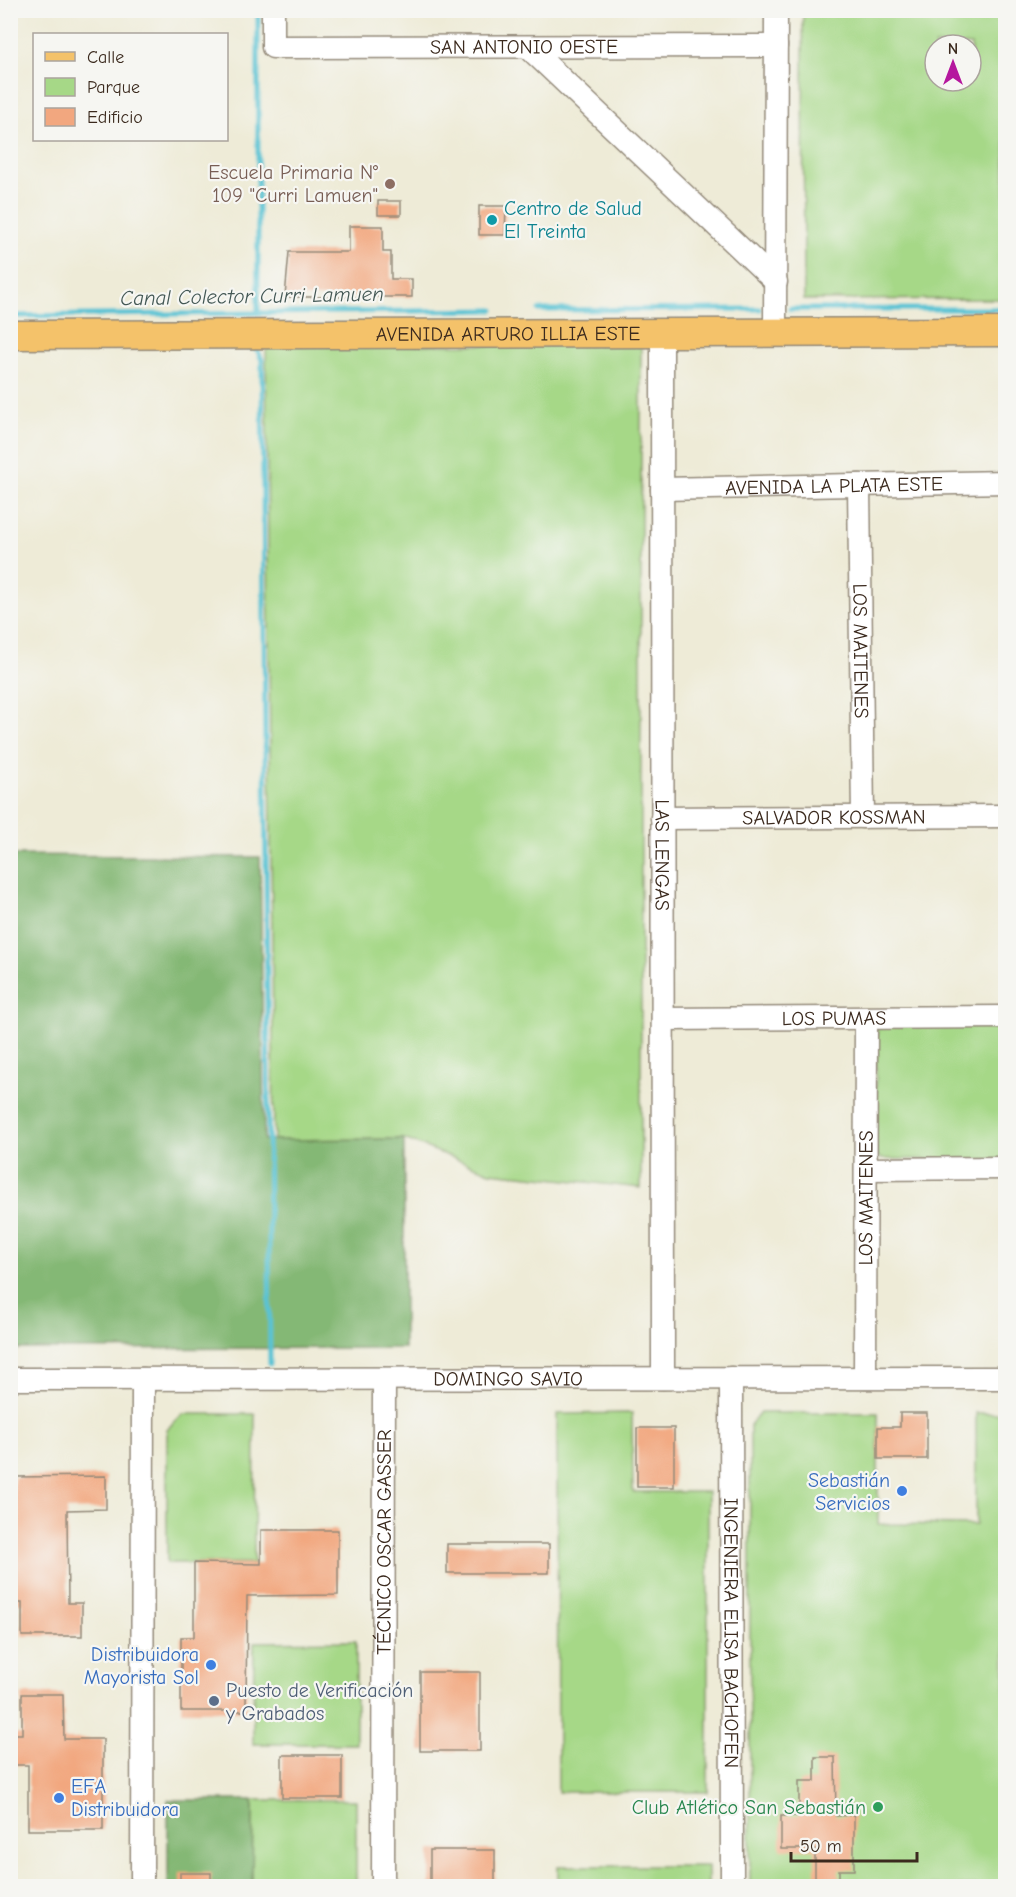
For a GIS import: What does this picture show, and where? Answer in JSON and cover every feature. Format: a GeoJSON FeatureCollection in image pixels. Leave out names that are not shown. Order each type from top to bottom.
{"type":"FeatureCollection","features":[{"type":"Feature","properties":{"kind":"main road","name":"AVENIDA ARTURO ILLIA ESTE"},"geometry":{"type":"LineString","coordinates":[[10,334],[1005,332]]}},
{"type":"Feature","properties":{"kind":"street","name":"SAN ANTONIO OESTE"},"geometry":{"type":"LineString","coordinates":[[273,10],[273,47],[776,46]]}},
{"type":"Feature","properties":{"kind":"street"},"geometry":{"type":"LineString","coordinates":[[775,333],[776,10]]}},
{"type":"Feature","properties":{"kind":"street"},"geometry":{"type":"LineString","coordinates":[[528,46],[776,282]]}},
{"type":"Feature","properties":{"kind":"street","name":"LAS LENGAS"},"geometry":{"type":"LineString","coordinates":[[662,333],[663,1378]]}},
{"type":"Feature","properties":{"kind":"street","name":"AVENIDA LA PLATA ESTE"},"geometry":{"type":"LineString","coordinates":[[662,489],[1005,482]]}},
{"type":"Feature","properties":{"kind":"street","name":"LOS MAITENES"},"geometry":{"type":"LineString","coordinates":[[859,485],[863,817]]}},
{"type":"Feature","properties":{"kind":"street","name":"SALVADOR KOSSMAN"},"geometry":{"type":"LineString","coordinates":[[663,818],[1005,816]]}},
{"type":"Feature","properties":{"kind":"street","name":"LOS PUMAS"},"geometry":{"type":"LineString","coordinates":[[663,1019],[1005,1017]]}},
{"type":"Feature","properties":{"kind":"street","name":"LOS MAITENES"},"geometry":{"type":"LineString","coordinates":[[865,1378],[866,1018]]}},
{"type":"Feature","properties":{"kind":"street"},"geometry":{"type":"LineString","coordinates":[[866,1169],[1005,1168]]}},
{"type":"Feature","properties":{"kind":"street"},"geometry":{"type":"LineString","coordinates":[[142,1887],[143,1378]]}},
{"type":"Feature","properties":{"kind":"street","name":"TÉCNICO OSCAR GASSER"},"geometry":{"type":"LineString","coordinates":[[383,1887],[384,1378]]}},
{"type":"Feature","properties":{"kind":"street","name":"INGENIERA ELISA BACHOFEN"},"geometry":{"type":"LineString","coordinates":[[731,1378],[732,1887]]}},
{"type":"Feature","properties":{"kind":"street","name":"DOMINGO SAVIO"},"geometry":{"type":"LineString","coordinates":[[10,1379],[1005,1378]]}},
{"type":"Feature","properties":{"kind":"green space"},"geometry":{"type":"Polygon","coordinates":[[[803,11],[1005,11],[1005,299],[804,300],[803,11]]]}},
{"type":"Feature","properties":{"kind":"green space"},"geometry":{"type":"Polygon","coordinates":[[[266,345],[641,345],[641,1188],[490,1172],[404,1139],[274,1140],[266,345]]]}},
{"type":"Feature","properties":{"kind":"green space"},"geometry":{"type":"Polygon","coordinates":[[[11,855],[260,857],[264,1140],[404,1139],[404,1348],[11,1349],[11,855]]]}},
{"type":"Feature","properties":{"kind":"green space"},"geometry":{"type":"Polygon","coordinates":[[[1005,1024],[1005,1160],[881,1159],[875,1153],[877,1029],[881,1026],[1005,1024]]]}},
{"type":"Feature","properties":{"kind":"green space"},"geometry":{"type":"Polygon","coordinates":[[[632,1413],[633,1492],[708,1492],[708,1792],[558,1792],[557,1414],[632,1413]]]}},
{"type":"Feature","properties":{"kind":"green space"},"geometry":{"type":"Polygon","coordinates":[[[760,1413],[878,1413],[878,1524],[976,1525],[976,1413],[1005,1413],[1005,1886],[750,1886],[750,1425],[760,1413]]]}},
{"type":"Feature","properties":{"kind":"green space"},"geometry":{"type":"Polygon","coordinates":[[[183,1414],[255,1414],[254,1563],[167,1563],[167,1429],[183,1414]]]}},
{"type":"Feature","properties":{"kind":"green space"},"geometry":{"type":"Polygon","coordinates":[[[356,1641],[356,1744],[253,1744],[254,1642],[356,1641]]]}},
{"type":"Feature","properties":{"kind":"green space"},"geometry":{"type":"Polygon","coordinates":[[[168,1800],[253,1800],[252,1886],[168,1886],[168,1800]]]}},
{"type":"Feature","properties":{"kind":"green space"},"geometry":{"type":"Polygon","coordinates":[[[253,1800],[356,1800],[356,1886],[252,1886],[253,1800]]]}},
{"type":"Feature","properties":{"kind":"green space"},"geometry":{"type":"Polygon","coordinates":[[[558,1866],[708,1866],[708,1886],[558,1886],[558,1866]]]}},
{"type":"Feature","properties":{"kind":"building"},"geometry":{"type":"Polygon","coordinates":[[[378,201],[401,201],[401,215],[378,215],[378,201]]]}},
{"type":"Feature","properties":{"kind":"building","name":"Centro de Salud El Treinta"},"geometry":{"type":"Polygon","coordinates":[[[479,206],[506,206],[505,235],[479,235],[479,206]]]}},
{"type":"Feature","properties":{"kind":"building"},"geometry":{"type":"Polygon","coordinates":[[[349,226],[383,226],[383,252],[391,252],[391,279],[412,279],[412,297],[285,297],[289,252],[349,252],[349,226]]]}},
{"type":"Feature","properties":{"kind":"building"},"geometry":{"type":"Polygon","coordinates":[[[900,1413],[927,1413],[927,1459],[878,1459],[878,1427],[900,1427],[900,1413]]]}},
{"type":"Feature","properties":{"kind":"building"},"geometry":{"type":"Polygon","coordinates":[[[637,1428],[674,1428],[674,1487],[637,1487],[637,1428]]]}},
{"type":"Feature","properties":{"kind":"building"},"geometry":{"type":"Polygon","coordinates":[[[106,1476],[106,1509],[67,1510],[68,1603],[82,1603],[82,1636],[22,1636],[22,1603],[10,1603],[14,1477],[106,1476]]]}},
{"type":"Feature","properties":{"kind":"building"},"geometry":{"type":"Polygon","coordinates":[[[261,1530],[338,1530],[338,1595],[247,1596],[246,1711],[181,1711],[181,1637],[194,1637],[194,1563],[261,1564],[261,1530]]]}},
{"type":"Feature","properties":{"kind":"building"},"geometry":{"type":"Polygon","coordinates":[[[447,1544],[549,1544],[549,1573],[447,1573],[447,1544]]]}},
{"type":"Feature","properties":{"kind":"building"},"geometry":{"type":"Polygon","coordinates":[[[420,1672],[480,1672],[480,1751],[420,1751],[420,1672]]]}},
{"type":"Feature","properties":{"kind":"building","name":"EFA Distribuidora"},"geometry":{"type":"Polygon","coordinates":[[[22,1694],[63,1694],[64,1739],[103,1739],[103,1830],[28,1830],[28,1765],[14,1765],[14,1759],[10,1759],[10,1734],[22,1734],[22,1694]]]}},
{"type":"Feature","properties":{"kind":"building"},"geometry":{"type":"Polygon","coordinates":[[[282,1755],[342,1755],[342,1798],[282,1798],[282,1755]]]}},
{"type":"Feature","properties":{"kind":"building"},"geometry":{"type":"Polygon","coordinates":[[[815,1757],[835,1757],[836,1816],[854,1815],[854,1870],[839,1870],[839,1887],[815,1887],[815,1849],[781,1849],[781,1816],[799,1816],[799,1781],[815,1781],[815,1757]]]}},
{"type":"Feature","properties":{"kind":"building"},"geometry":{"type":"Polygon","coordinates":[[[430,1850],[495,1850],[495,1887],[430,1887],[430,1850]]]}},
{"type":"Feature","properties":{"kind":"building"},"geometry":{"type":"Polygon","coordinates":[[[180,1873],[211,1873],[211,1887],[180,1887],[180,1873]]]}},
{"type":"Feature","properties":{"kind":"waterway"},"geometry":{"type":"LineString","coordinates":[[258,10],[258,313]]}},
{"type":"Feature","properties":{"kind":"waterway","name":"Canal Colector Curri Lamuen"},"geometry":{"type":"LineString","coordinates":[[539,310],[760,309]]}},
{"type":"Feature","properties":{"kind":"waterway","name":"Canal Colector Curri Lamuen"},"geometry":{"type":"LineString","coordinates":[[790,309],[1006,309]]}},
{"type":"Feature","properties":{"kind":"waterway","name":"Canal Colector Curri Lamuen"},"geometry":{"type":"LineString","coordinates":[[10,316],[493,310]]}},
{"type":"Feature","properties":{"kind":"waterway"},"geometry":{"type":"LineString","coordinates":[[249,347],[257,349],[262,360],[270,1364]]}},
{"type":"Feature","properties":{"kind":"place","name":"Escuela Primaria N° 109 \"Curri Lamuen\""},"geometry":{"type":"Point","coordinates":[390,184]}},
{"type":"Feature","properties":{"kind":"place","name":"Centro de Salud El Treinta"},"geometry":{"type":"Point","coordinates":[492,220]}},
{"type":"Feature","properties":{"kind":"place","name":"Sebastián Servicios"},"geometry":{"type":"Point","coordinates":[902,1491]}},
{"type":"Feature","properties":{"kind":"place","name":"Distribuidora Mayorista Sol"},"geometry":{"type":"Point","coordinates":[211,1665]}},
{"type":"Feature","properties":{"kind":"place","name":"Puesto de Verificación y Grabados"},"geometry":{"type":"Point","coordinates":[214,1701]}},
{"type":"Feature","properties":{"kind":"place","name":"EFA Distribuidora"},"geometry":{"type":"Point","coordinates":[59,1798]}},
{"type":"Feature","properties":{"kind":"place","name":"Club Atlético San Sebastián"},"geometry":{"type":"Point","coordinates":[878,1807]}}]}
